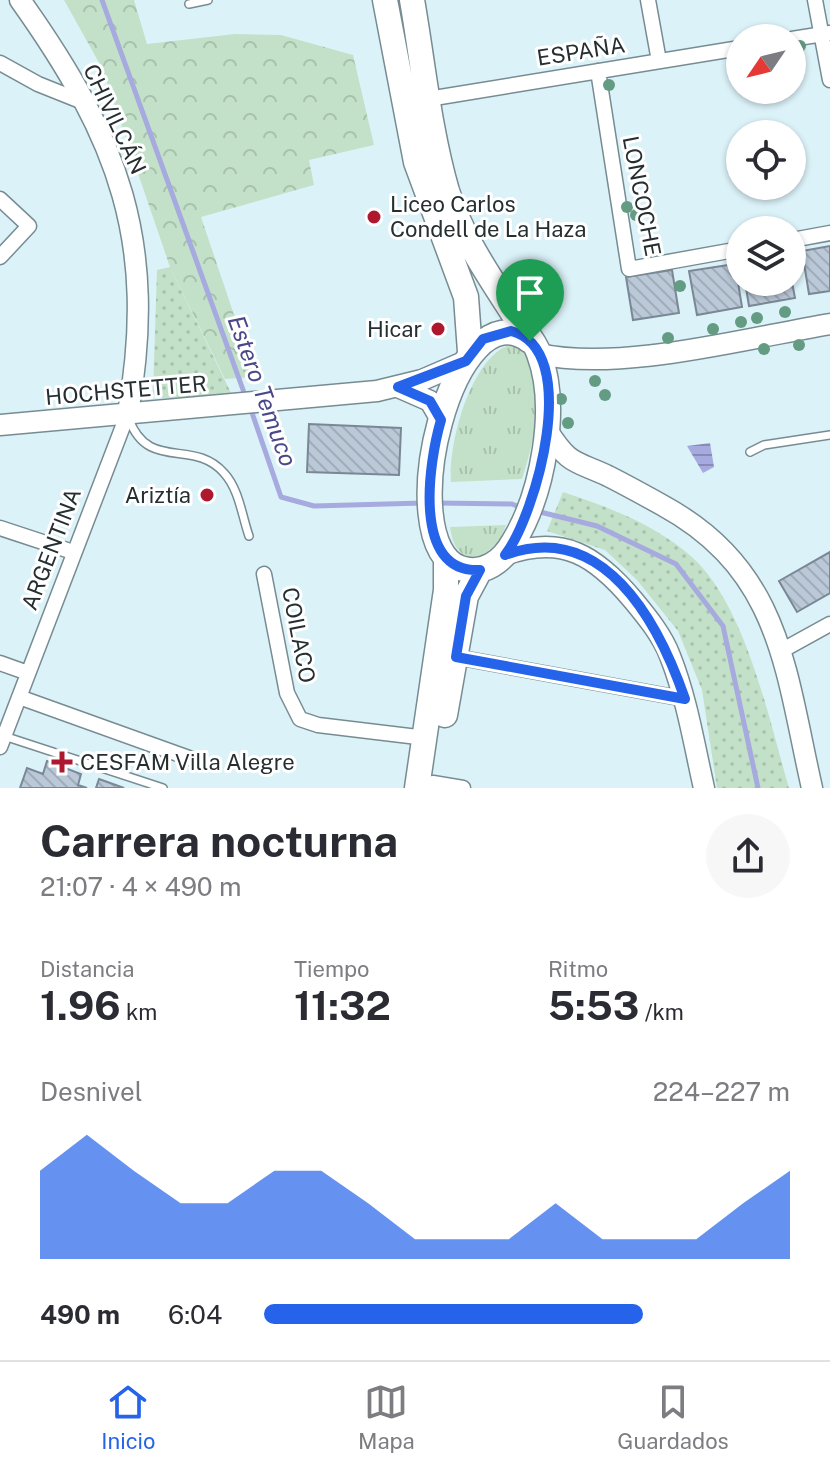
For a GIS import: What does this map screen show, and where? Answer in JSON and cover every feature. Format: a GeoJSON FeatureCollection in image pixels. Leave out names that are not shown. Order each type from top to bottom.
{"type":"FeatureCollection","features":[{"type":"Feature","properties":{"kind":"main road","name":"CHIVILCÁN"},"geometry":{"type":"LineString","coordinates":[[20,0],[83,102],[109,153],[133,236],[140,330],[128,413]]}},
{"type":"Feature","properties":{"kind":"main road"},"geometry":{"type":"LineString","coordinates":[[385,0],[416,162],[466,297],[468,356]]}},
{"type":"Feature","properties":{"kind":"main road"},"geometry":{"type":"LineString","coordinates":[[412,0],[437,152],[459,222],[488,277],[535,347],[547,391],[547,430],[536,485],[523,524],[505,555]]}},
{"type":"Feature","properties":{"kind":"main road"},"geometry":{"type":"LineString","coordinates":[[427,786],[426,738],[446,590],[446,560],[437,545],[432,523],[433,455],[441,420],[468,356],[483,339],[500,332],[518,333],[535,347],[575,360],[629,357],[830,324]]}},
{"type":"Feature","properties":{"kind":"main road","name":"HOCHSTETTER"},"geometry":{"type":"LineString","coordinates":[[0,425],[230,406],[398,387],[468,356]]}},
{"type":"Feature","properties":{"kind":"main road"},"geometry":{"type":"LineString","coordinates":[[398,387],[430,401],[441,420]]}},
{"type":"Feature","properties":{"kind":"main road"},"geometry":{"type":"LineString","coordinates":[[547,430],[563,452],[581,468],[605,474],[657,503],[712,541],[745,572],[767,608],[781,651],[812,788]]}},
{"type":"Feature","properties":{"kind":"main road"},"geometry":{"type":"LineString","coordinates":[[427,786],[456,657],[466,596],[480,570],[505,555],[539,545],[578,552],[598,563],[613,575],[658,633],[685,699],[704,788]]}},
{"type":"Feature","properties":{"kind":"main road"},"geometry":{"type":"LineString","coordinates":[[446,560],[462,568],[480,570]]}},
{"type":"Feature","properties":{"kind":"street"},"geometry":{"type":"LineString","coordinates":[[648,0],[659,61]]}},
{"type":"Feature","properties":{"kind":"street"},"geometry":{"type":"LineString","coordinates":[[815,0],[826,34],[830,80]]}},
{"type":"Feature","properties":{"kind":"street"},"geometry":{"type":"LineString","coordinates":[[806,37],[826,34]]}},
{"type":"Feature","properties":{"kind":"street","name":"ESPAÑA"},"geometry":{"type":"LineString","coordinates":[[428,99],[726,50]]}},
{"type":"Feature","properties":{"kind":"street"},"geometry":{"type":"LineString","coordinates":[[0,63],[38,84],[83,102]]}},
{"type":"Feature","properties":{"kind":"street","name":"LONCOCHE"},"geometry":{"type":"LineString","coordinates":[[598,71],[629,269],[726,252]]}},
{"type":"Feature","properties":{"kind":"street"},"geometry":{"type":"LineString","coordinates":[[0,199],[29,226],[0,257]]}},
{"type":"Feature","properties":{"kind":"street"},"geometry":{"type":"LineString","coordinates":[[806,237],[830,233]]}},
{"type":"Feature","properties":{"kind":"street","name":"ARGENTINA"},"geometry":{"type":"LineString","coordinates":[[2,741],[128,413]]}},
{"type":"Feature","properties":{"kind":"street"},"geometry":{"type":"LineString","coordinates":[[0,528],[73,552]]}},
{"type":"Feature","properties":{"kind":"street","name":"COILACO"},"geometry":{"type":"LineString","coordinates":[[264,574],[287,693],[300,719],[318,725],[426,738]]}},
{"type":"Feature","properties":{"kind":"street"},"geometry":{"type":"LineString","coordinates":[[781,651],[830,624]]}},
{"type":"Feature","properties":{"kind":"street"},"geometry":{"type":"LineString","coordinates":[[456,657],[685,699]]}},
{"type":"Feature","properties":{"kind":"street"},"geometry":{"type":"LineString","coordinates":[[0,663],[28,673]]}},
{"type":"Feature","properties":{"kind":"street"},"geometry":{"type":"LineString","coordinates":[[19,697],[189,758]]}},
{"type":"Feature","properties":{"kind":"street"},"geometry":{"type":"LineString","coordinates":[[427,786],[463,788]]}},
{"type":"Feature","properties":{"kind":"lane"},"geometry":{"type":"LineString","coordinates":[[189,4],[208,0]]}},
{"type":"Feature","properties":{"kind":"lane"},"geometry":{"type":"LineString","coordinates":[[128,413],[133,429],[149,447],[164,453],[200,456],[223,471],[234,489],[249,536]]}},
{"type":"Feature","properties":{"kind":"lane"},"geometry":{"type":"LineString","coordinates":[[750,452],[764,445],[830,435]]}},
{"type":"Feature","properties":{"kind":"lane"},"geometry":{"type":"LineString","coordinates":[[2,741],[163,788]]}},
{"type":"Feature","properties":{"kind":"green space"},"geometry":{"type":"Polygon","coordinates":[[[64,0],[134,0],[147,44],[235,34],[281,35],[353,55],[374,145],[309,160],[314,185],[201,217],[255,377],[225,379],[170,267],[102,68],[64,0]]]}},
{"type":"Feature","properties":{"kind":"green space"},"geometry":{"type":"Polygon","coordinates":[[[170,267],[232,395],[162,398],[153,394],[157,270],[170,267]]]}},
{"type":"Feature","properties":{"kind":"green space"},"geometry":{"type":"Polygon","coordinates":[[[516,343],[527,355],[537,389],[535,427],[522,479],[451,482],[459,423],[475,380],[500,349],[516,343]]]}},
{"type":"Feature","properties":{"kind":"green space"},"geometry":{"type":"Polygon","coordinates":[[[563,492],[614,511],[664,536],[693,558],[712,579],[728,605],[753,666],[789,788],[717,788],[702,690],[678,631],[637,580],[605,550],[547,531],[563,492]]]}},
{"type":"Feature","properties":{"kind":"green space"},"geometry":{"type":"Polygon","coordinates":[[[506,525],[500,540],[479,559],[458,550],[450,527],[506,525]]]}},
{"type":"Feature","properties":{"kind":"water"},"geometry":{"type":"Polygon","coordinates":[[[710,443],[714,467],[703,473],[687,446],[710,443]]]}},
{"type":"Feature","properties":{"kind":"building"},"geometry":{"type":"Polygon","coordinates":[[[830,246],[830,291],[809,294],[806,250],[830,246]]]}},
{"type":"Feature","properties":{"kind":"building"},"geometry":{"type":"Polygon","coordinates":[[[726,265],[726,296],[740,296],[742,307],[697,315],[689,271],[726,265]]]}},
{"type":"Feature","properties":{"kind":"building"},"geometry":{"type":"Polygon","coordinates":[[[672,270],[679,313],[633,320],[626,277],[672,270]]]}},
{"type":"Feature","properties":{"kind":"building"},"geometry":{"type":"Polygon","coordinates":[[[747,296],[795,296],[795,298],[749,306],[747,296]]]}},
{"type":"Feature","properties":{"kind":"building"},"geometry":{"type":"Polygon","coordinates":[[[309,424],[401,428],[399,475],[307,472],[309,424]]]}},
{"type":"Feature","properties":{"kind":"building"},"geometry":{"type":"Polygon","coordinates":[[[830,552],[830,593],[797,612],[779,581],[830,552]]]}},
{"type":"Feature","properties":{"kind":"building"},"geometry":{"type":"Polygon","coordinates":[[[47,761],[81,774],[78,785],[87,788],[20,788],[27,768],[43,774],[47,761]]]}},
{"type":"Feature","properties":{"kind":"building"},"geometry":{"type":"Polygon","coordinates":[[[99,779],[124,788],[96,788],[99,779]]]}},
{"type":"Feature","properties":{"kind":"waterway","name":"Estero Temuco"},"geometry":{"type":"LineString","coordinates":[[102,0],[246,398]]}},
{"type":"Feature","properties":{"kind":"waterway","name":"Estero Temuco"},"geometry":{"type":"LineString","coordinates":[[250,407],[281,497],[314,506],[423,503]]}},
{"type":"Feature","properties":{"kind":"waterway","name":"Estero Temuco"},"geometry":{"type":"LineString","coordinates":[[437,503],[512,504],[522,508]]}},
{"type":"Feature","properties":{"kind":"waterway","name":"Estero Temuco"},"geometry":{"type":"LineString","coordinates":[[536,511],[597,526],[676,564],[723,626],[758,788]]}},
{"type":"Feature","properties":{"kind":"place","name":"Liceo Carlos Condell de La Haza"},"geometry":{"type":"Point","coordinates":[374,217]}},
{"type":"Feature","properties":{"kind":"place","name":"Hicar"},"geometry":{"type":"Point","coordinates":[438,329]}},
{"type":"Feature","properties":{"kind":"place","name":"Ariztía"},"geometry":{"type":"Point","coordinates":[207,495]}},
{"type":"Feature","properties":{"kind":"place","name":"CESFAM Villa Alegre"},"geometry":{"type":"Point","coordinates":[62,762]}},
{"type":"Feature","properties":{"kind":"route"},"geometry":{"type":"LineString","coordinates":[[511,331],[530,341],[539,354],[547,391],[545,449],[523,524],[505,555],[539,545],[556,547],[578,552],[613,575],[658,633],[670,655],[685,699],[456,657],[466,596],[480,570],[454,565],[446,560],[437,545],[432,523],[431,479],[441,420],[430,401],[398,387],[466,361],[476,345],[491,335],[511,331]]}}]}
